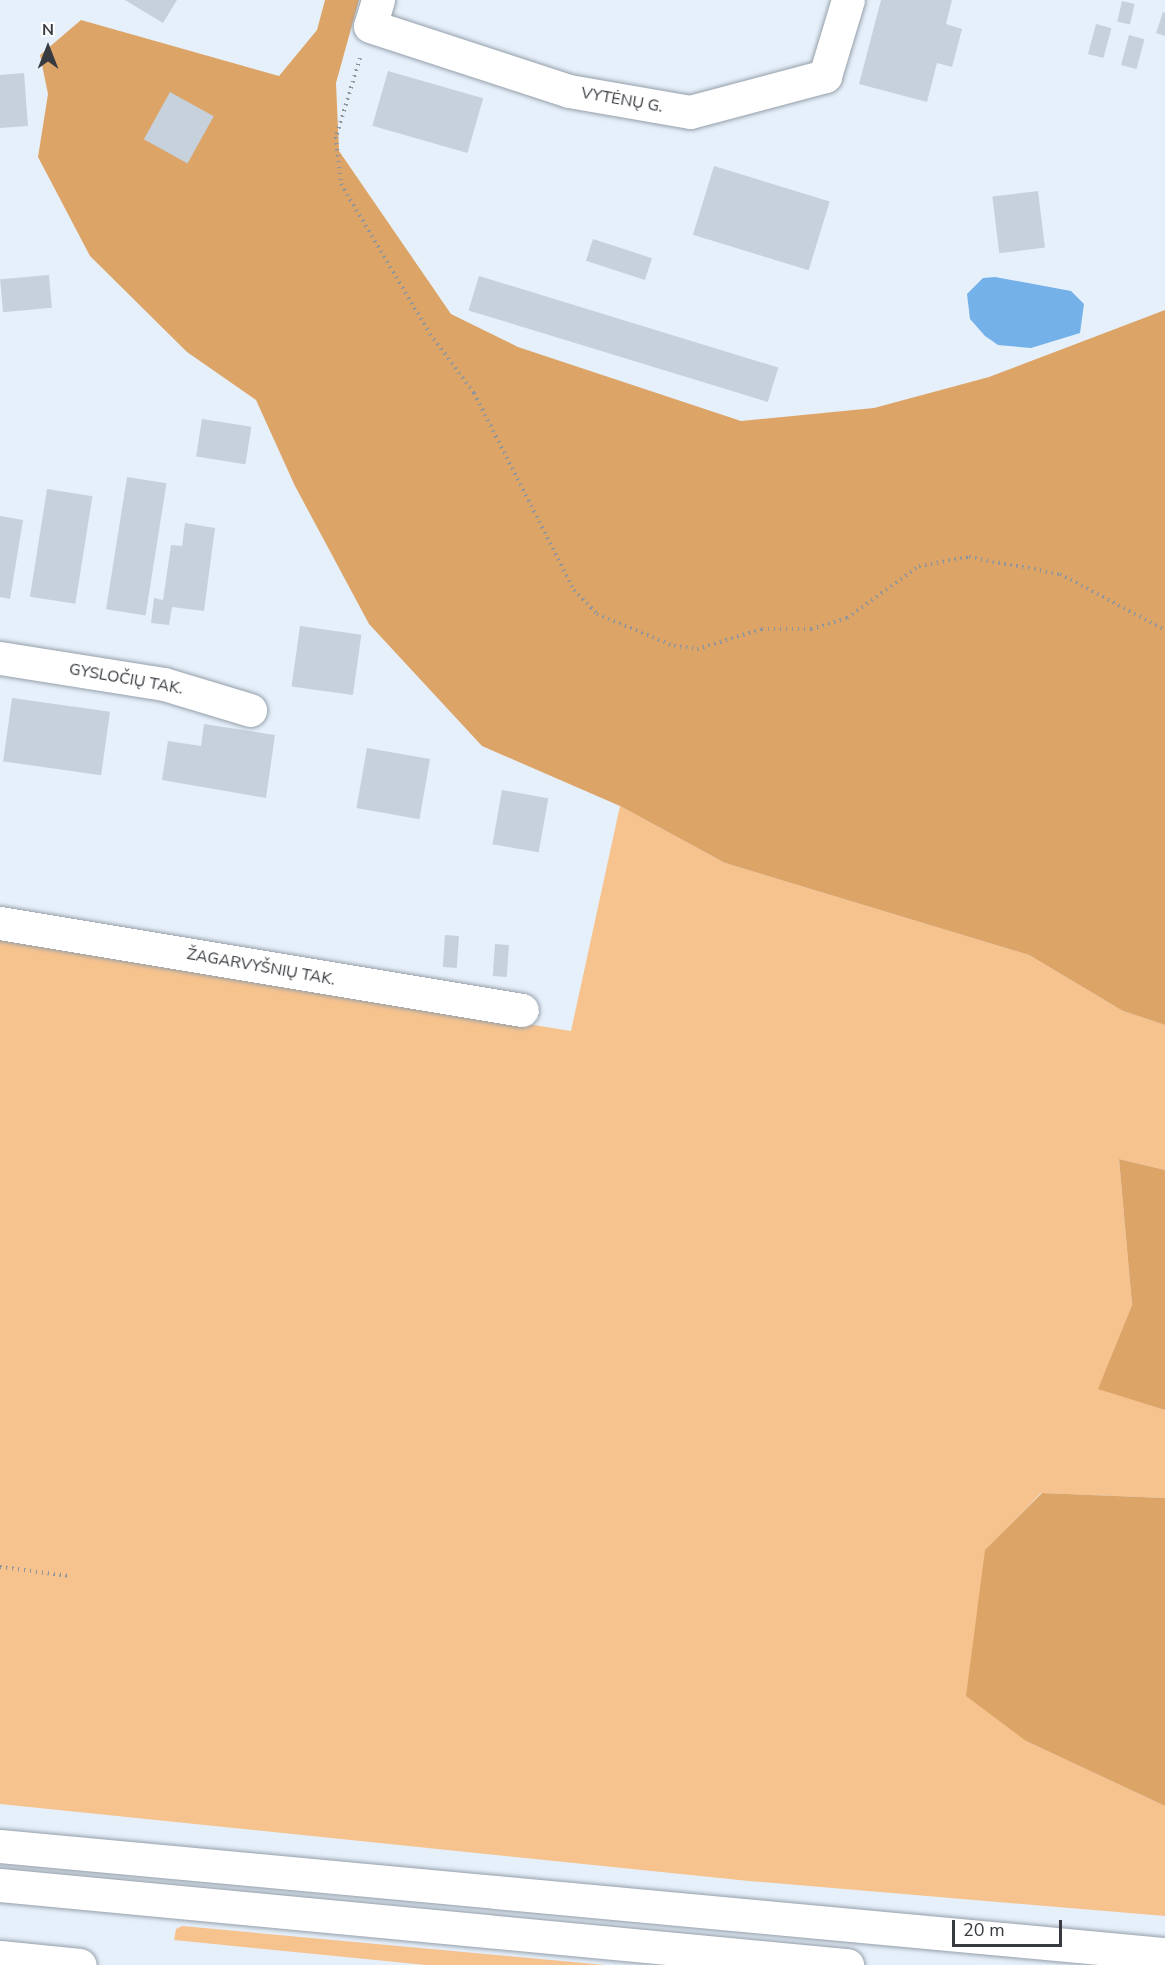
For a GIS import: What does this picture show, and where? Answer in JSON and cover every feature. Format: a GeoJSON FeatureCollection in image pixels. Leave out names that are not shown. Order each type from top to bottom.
{"type":"FeatureCollection","features":[{"type":"Feature","properties":{"kind":"main road","name":"VYTĖNŲ G."},"geometry":{"type":"LineString","coordinates":[[374,13],[569,91],[690,112],[825,76],[848,0]]}},
{"type":"Feature","properties":{"kind":"main road","name":"GYSLOČIŲ TAK."},"geometry":{"type":"LineString","coordinates":[[0,658],[164,684],[250,710]]}},
{"type":"Feature","properties":{"kind":"main road","name":"ŽAGARVYŠNIŲ TAK."},"geometry":{"type":"LineString","coordinates":[[0,923],[522,1010]]}},
{"type":"Feature","properties":{"kind":"main road"},"geometry":{"type":"LineString","coordinates":[[0,1846],[1165,1953]]}},
{"type":"Feature","properties":{"kind":"main road"},"geometry":{"type":"LineString","coordinates":[[0,1885],[184,1905],[847,1965]]}},
{"type":"Feature","properties":{"kind":"main road"},"geometry":{"type":"LineString","coordinates":[[0,1901],[184,1905]]}},
{"type":"Feature","properties":{"kind":"main road"},"geometry":{"type":"LineString","coordinates":[[0,1957],[80,1965]]}},
{"type":"Feature","properties":{"kind":"path"},"geometry":{"type":"LineString","coordinates":[[374,13],[336,137],[341,184],[430,334],[474,393],[574,590],[597,614],[674,646],[717,646],[762,629],[811,629],[847,618],[919,566],[969,557],[1060,574],[1165,630]]}},
{"type":"Feature","properties":{"kind":"path"},"geometry":{"type":"LineString","coordinates":[[0,1567],[70,1576]]}},
{"type":"Feature","properties":{"kind":"shaded area"},"geometry":{"type":"Polygon","coordinates":[[[325,0],[359,0],[336,83],[339,151],[451,314],[518,347],[741,421],[874,408],[989,377],[1165,310],[1165,1025],[1123,1011],[1029,955],[725,863],[620,806],[482,746],[369,624],[295,486],[256,400],[187,352],[90,256],[38,157],[48,94],[40,55],[81,20],[279,76],[317,30],[325,0]]]}},
{"type":"Feature","properties":{"kind":"shaded area"},"geometry":{"type":"Polygon","coordinates":[[[620,806],[725,863],[1029,955],[1123,1011],[1165,1025],[1165,1170],[1119,1159],[1132,1305],[1099,1388],[1165,1410],[1165,1498],[1041,1493],[985,1551],[1026,1741],[1165,1806],[1165,1916],[749,1881],[0,1804],[0,938],[571,1031],[620,806]]]}},
{"type":"Feature","properties":{"kind":"shaded area"},"geometry":{"type":"Polygon","coordinates":[[[1119,1159],[1165,1170],[1165,1410],[1098,1389],[1132,1305],[1119,1159]]]}},
{"type":"Feature","properties":{"kind":"shaded area"},"geometry":{"type":"Polygon","coordinates":[[[1042,1493],[1165,1498],[1165,1806],[1026,1741],[966,1696],[985,1550],[1042,1493]]]}},
{"type":"Feature","properties":{"kind":"shaded area"},"geometry":{"type":"Polygon","coordinates":[[[182,1926],[605,1965],[426,1965],[174,1940],[176,1929],[182,1926]]]}},
{"type":"Feature","properties":{"kind":"water"},"geometry":{"type":"Polygon","coordinates":[[[995,277],[1071,291],[1084,304],[1080,333],[1031,348],[998,345],[985,336],[970,319],[967,294],[983,278],[995,277]]]}},
{"type":"Feature","properties":{"kind":"building"},"geometry":{"type":"Polygon","coordinates":[[[125,0],[177,0],[163,23],[125,0]]]}},
{"type":"Feature","properties":{"kind":"building"},"geometry":{"type":"Polygon","coordinates":[[[881,0],[952,0],[946,24],[962,29],[952,67],[937,63],[927,102],[859,84],[881,0]]]}},
{"type":"Feature","properties":{"kind":"building"},"geometry":{"type":"Polygon","coordinates":[[[1122,1],[1135,4],[1130,24],[1117,21],[1122,1]]]}},
{"type":"Feature","properties":{"kind":"building"},"geometry":{"type":"Polygon","coordinates":[[[1163,12],[1165,13],[1165,36],[1156,33],[1163,12]]]}},
{"type":"Feature","properties":{"kind":"building"},"geometry":{"type":"Polygon","coordinates":[[[1096,24],[1111,28],[1103,58],[1088,54],[1096,24]]]}},
{"type":"Feature","properties":{"kind":"building"},"geometry":{"type":"Polygon","coordinates":[[[1129,35],[1144,39],[1136,69],[1121,65],[1129,35]]]}},
{"type":"Feature","properties":{"kind":"building"},"geometry":{"type":"Polygon","coordinates":[[[388,71],[483,98],[467,153],[372,126],[388,71]]]}},
{"type":"Feature","properties":{"kind":"building"},"geometry":{"type":"Polygon","coordinates":[[[24,73],[28,126],[0,128],[0,75],[24,73]]]}},
{"type":"Feature","properties":{"kind":"building"},"geometry":{"type":"Polygon","coordinates":[[[170,92],[214,116],[188,163],[144,139],[170,92]]]}},
{"type":"Feature","properties":{"kind":"building"},"geometry":{"type":"Polygon","coordinates":[[[714,166],[830,201],[809,270],[693,235],[714,166]]]}},
{"type":"Feature","properties":{"kind":"building"},"geometry":{"type":"Polygon","coordinates":[[[1038,191],[1045,248],[999,253],[992,197],[1038,191]]]}},
{"type":"Feature","properties":{"kind":"building"},"geometry":{"type":"Polygon","coordinates":[[[593,239],[652,258],[645,280],[586,261],[593,239]]]}},
{"type":"Feature","properties":{"kind":"building"},"geometry":{"type":"Polygon","coordinates":[[[49,275],[52,308],[3,312],[0,279],[49,275]]]}},
{"type":"Feature","properties":{"kind":"building"},"geometry":{"type":"Polygon","coordinates":[[[479,276],[778,368],[768,402],[468,310],[479,276]]]}},
{"type":"Feature","properties":{"kind":"building"},"geometry":{"type":"Polygon","coordinates":[[[202,419],[251,427],[245,464],[196,457],[202,419]]]}},
{"type":"Feature","properties":{"kind":"building"},"geometry":{"type":"Polygon","coordinates":[[[127,477],[167,483],[146,616],[106,609],[127,477]]]}},
{"type":"Feature","properties":{"kind":"building"},"geometry":{"type":"Polygon","coordinates":[[[47,489],[92,496],[75,604],[30,597],[47,489]]]}},
{"type":"Feature","properties":{"kind":"building"},"geometry":{"type":"Polygon","coordinates":[[[0,516],[23,520],[10,599],[0,597],[0,516]]]}},
{"type":"Feature","properties":{"kind":"building"},"geometry":{"type":"Polygon","coordinates":[[[185,523],[215,528],[204,611],[172,607],[169,625],[151,623],[154,598],[163,600],[171,545],[182,546],[185,523]]]}},
{"type":"Feature","properties":{"kind":"building"},"geometry":{"type":"Polygon","coordinates":[[[300,626],[361,635],[353,695],[292,686],[300,626]]]}},
{"type":"Feature","properties":{"kind":"building"},"geometry":{"type":"Polygon","coordinates":[[[12,698],[110,712],[101,775],[3,761],[12,698]]]}},
{"type":"Feature","properties":{"kind":"building"},"geometry":{"type":"Polygon","coordinates":[[[204,724],[275,735],[266,798],[162,780],[168,741],[201,746],[204,724]]]}},
{"type":"Feature","properties":{"kind":"building"},"geometry":{"type":"Polygon","coordinates":[[[367,748],[430,759],[419,819],[356,808],[367,748]]]}},
{"type":"Feature","properties":{"kind":"building"},"geometry":{"type":"Polygon","coordinates":[[[502,790],[548,798],[539,852],[492,844],[502,790]]]}},
{"type":"Feature","properties":{"kind":"building"},"geometry":{"type":"Polygon","coordinates":[[[445,935],[459,936],[457,968],[443,967],[445,935]]]}},
{"type":"Feature","properties":{"kind":"building"},"geometry":{"type":"Polygon","coordinates":[[[495,944],[509,945],[507,977],[493,976],[495,944]]]}}]}
